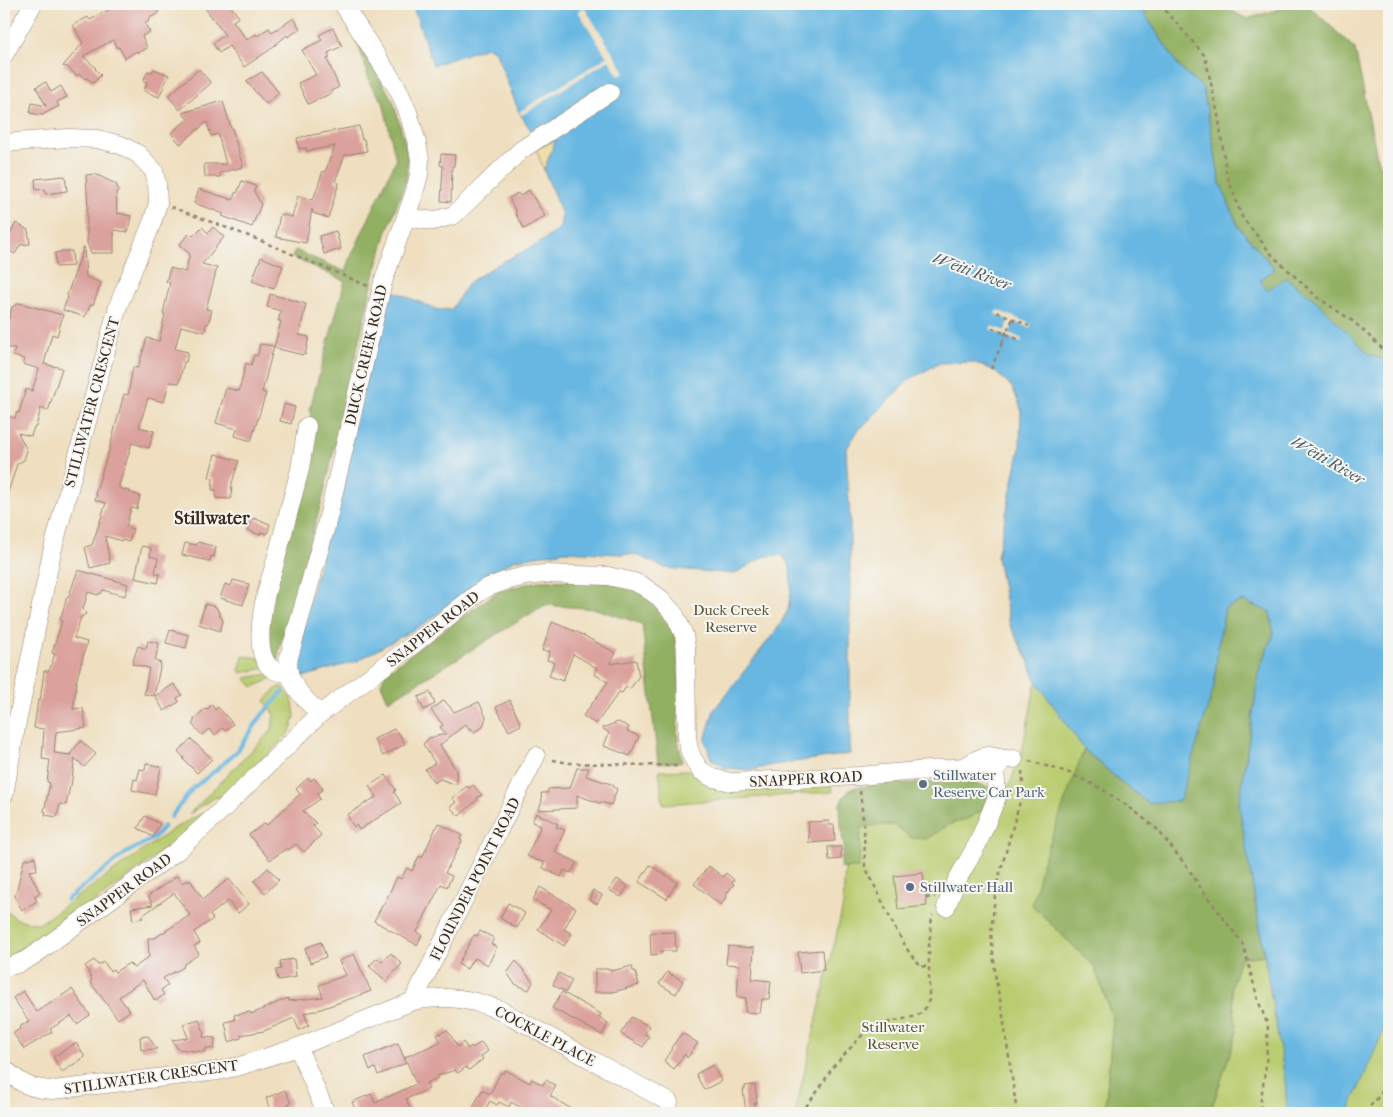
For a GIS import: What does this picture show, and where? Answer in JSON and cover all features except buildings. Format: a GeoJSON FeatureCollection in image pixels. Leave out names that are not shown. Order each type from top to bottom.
{"type":"FeatureCollection","features":[{"type":"Feature","properties":{"kind":"street"},"geometry":{"type":"LineString","coordinates":[[4,55],[33,4]]}},
{"type":"Feature","properties":{"kind":"street","name":"DUCK CREEK ROAD"},"geometry":{"type":"LineString","coordinates":[[289,672],[290,649],[326,526],[383,282],[419,175],[420,159],[415,136],[398,88],[343,4]]}},
{"type":"Feature","properties":{"kind":"street"},"geometry":{"type":"LineString","coordinates":[[406,217],[433,221],[454,215],[521,150],[610,92]]}},
{"type":"Feature","properties":{"kind":"street","name":"STILLWATER CRESCENT"},"geometry":{"type":"LineString","coordinates":[[4,143],[68,138],[97,139],[121,145],[138,154],[154,172],[158,203],[152,223],[118,306],[52,552],[4,795]]}},
{"type":"Feature","properties":{"kind":"street"},"geometry":{"type":"LineString","coordinates":[[307,426],[300,469],[263,611],[260,648],[265,661],[272,670],[289,672],[304,697],[320,714]]}},
{"type":"Feature","properties":{"kind":"street","name":"SNAPPER ROAD"},"geometry":{"type":"LineString","coordinates":[[4,967],[11,967],[24,962],[177,851],[320,714],[486,588],[513,579],[544,574],[608,576],[634,582],[652,591],[668,606],[680,625],[686,648],[687,736],[689,749],[700,770],[713,778],[741,782],[859,776],[964,767],[981,758],[991,756],[1007,762]]}},
{"type":"Feature","properties":{"kind":"street","name":"FLOUNDER POINT ROAD"},"geometry":{"type":"LineString","coordinates":[[413,1001],[545,758]]}},
{"type":"Feature","properties":{"kind":"street"},"geometry":{"type":"LineString","coordinates":[[946,907],[957,880],[978,844],[997,797],[1007,762]]}},
{"type":"Feature","properties":{"kind":"street","name":"COCKLE PLACE"},"geometry":{"type":"LineString","coordinates":[[413,1001],[454,998],[479,1002],[500,1010],[669,1102]]}},
{"type":"Feature","properties":{"kind":"street","name":"STILLWATER CRESCENT"},"geometry":{"type":"LineString","coordinates":[[4,1068],[27,1086],[53,1090],[218,1071],[240,1066],[298,1047],[413,1001]]}},
{"type":"Feature","properties":{"kind":"street"},"geometry":{"type":"LineString","coordinates":[[298,1047],[326,1113]]}},
{"type":"Feature","properties":{"kind":"path"},"geometry":{"type":"LineString","coordinates":[[1160,4],[1205,56],[1219,120],[1226,172],[1242,217],[1273,256],[1317,297],[1354,322],[1383,349],[1389,352]]}},
{"type":"Feature","properties":{"kind":"path"},"geometry":{"type":"LineString","coordinates":[[158,203],[254,238],[374,289]]}},
{"type":"Feature","properties":{"kind":"path"},"geometry":{"type":"LineString","coordinates":[[997,312],[1029,326]]}},
{"type":"Feature","properties":{"kind":"path"},"geometry":{"type":"LineString","coordinates":[[991,369],[1013,318]]}},
{"type":"Feature","properties":{"kind":"path"},"geometry":{"type":"LineString","coordinates":[[992,328],[1020,340]]}},
{"type":"Feature","properties":{"kind":"path"},"geometry":{"type":"LineString","coordinates":[[1008,330],[1010,330],[1008,335]]}},
{"type":"Feature","properties":{"kind":"path"},"geometry":{"type":"LineString","coordinates":[[545,758],[569,763],[680,766]]}},
{"type":"Feature","properties":{"kind":"path"},"geometry":{"type":"LineString","coordinates":[[1007,762],[1023,782],[1021,798],[996,887],[991,933],[996,981],[1002,1009],[1017,1113]]}},
{"type":"Feature","properties":{"kind":"path"},"geometry":{"type":"LineString","coordinates":[[1007,762],[1067,772],[1100,788],[1129,807],[1156,828],[1188,868],[1202,890],[1243,944],[1258,1000],[1268,1026],[1261,1113]]}},
{"type":"Feature","properties":{"kind":"path"},"geometry":{"type":"LineString","coordinates":[[859,776],[864,828],[865,866],[895,928],[910,954],[922,967],[929,965]]}},
{"type":"Feature","properties":{"kind":"path"},"geometry":{"type":"LineString","coordinates":[[801,1113],[832,1068],[865,1032],[872,1026],[910,1017]]}},
{"type":"Feature","properties":{"kind":"path"},"geometry":{"type":"LineString","coordinates":[[1366,1113],[1381,1094],[1384,1080],[1389,1071]]}},
{"type":"Feature","properties":{"kind":"green space"},"geometry":{"type":"Polygon","coordinates":[[[1138,4],[1219,4],[1247,19],[1297,4],[1307,4],[1355,49],[1378,162],[1389,174],[1389,362],[1370,355],[1312,297],[1267,290],[1260,279],[1274,268],[1238,226],[1220,182],[1203,88],[1180,68],[1138,4]]]}},
{"type":"Feature","properties":{"kind":"green space"},"geometry":{"type":"Polygon","coordinates":[[[356,39],[393,101],[406,146],[408,165],[406,181],[386,234],[374,276],[323,497],[280,645],[277,663],[268,659],[266,623],[312,429],[310,408],[345,281],[292,257],[295,250],[346,272],[349,261],[396,160],[383,102],[370,84],[356,39]]]}},
{"type":"Feature","properties":{"kind":"green space","name":"Stillwater Reserve"},"geometry":{"type":"Polygon","coordinates":[[[997,557],[1389,623],[1389,1113],[1210,1113],[1237,1032],[1231,987],[1240,958],[1264,955],[1032,905],[1094,966],[1113,1019],[1105,1113],[795,1113],[843,906],[849,790],[1009,786],[1022,752],[1036,681],[1030,664],[1010,625],[997,557]]]}},
{"type":"Feature","properties":{"kind":"green space"},"geometry":{"type":"Polygon","coordinates":[[[601,580],[637,587],[662,610],[674,629],[680,687],[677,733],[682,762],[658,763],[642,624],[596,609],[545,605],[388,701],[381,684],[386,672],[497,592],[538,581],[601,580]]]}},
{"type":"Feature","properties":{"kind":"green space"},"geometry":{"type":"Polygon","coordinates":[[[1243,601],[1270,612],[1274,634],[1260,667],[1239,804],[1264,955],[1240,958],[1231,987],[1237,1032],[1210,1113],[1105,1113],[1113,1018],[1094,966],[1032,905],[1042,864],[1084,749],[1148,803],[1218,647],[1225,607],[1243,601]]]}},
{"type":"Feature","properties":{"kind":"green space"},"geometry":{"type":"Polygon","coordinates":[[[243,656],[260,658],[265,668],[241,673],[239,671],[243,656]]]}},
{"type":"Feature","properties":{"kind":"green space"},"geometry":{"type":"Polygon","coordinates":[[[269,674],[272,677],[253,687],[245,678],[269,674]]]}},
{"type":"Feature","properties":{"kind":"green space"},"geometry":{"type":"Polygon","coordinates":[[[282,686],[293,703],[295,716],[290,732],[227,796],[213,798],[189,814],[272,730],[274,713],[265,701],[277,688],[282,686]]]}},
{"type":"Feature","properties":{"kind":"green space"},"geometry":{"type":"Polygon","coordinates":[[[688,770],[711,787],[745,789],[831,784],[833,792],[663,804],[659,771],[688,770]]]}},
{"type":"Feature","properties":{"kind":"green space"},"geometry":{"type":"Polygon","coordinates":[[[962,782],[983,785],[992,796],[989,806],[969,818],[948,825],[926,839],[912,838],[894,825],[877,825],[861,828],[859,868],[840,868],[844,847],[840,804],[844,796],[853,788],[878,784],[962,782]]]}},
{"type":"Feature","properties":{"kind":"green space"},"geometry":{"type":"Polygon","coordinates":[[[212,808],[166,848],[94,902],[20,954],[4,958],[4,909],[17,919],[39,924],[173,829],[212,808]]]}},
{"type":"Feature","properties":{"kind":"sand"},"geometry":{"type":"Polygon","coordinates":[[[557,139],[544,170],[536,149],[557,139]]]}},
{"type":"Feature","properties":{"kind":"water","name":"Wēiti River"},"geometry":{"type":"Polygon","coordinates":[[[412,4],[1138,4],[1180,68],[1203,88],[1220,182],[1238,226],[1275,269],[1260,280],[1267,290],[1286,278],[1312,297],[1370,355],[1389,362],[1389,1018],[1348,1113],[1287,1113],[1285,1078],[1239,804],[1260,667],[1274,634],[1270,612],[1243,601],[1225,608],[1214,686],[1180,801],[1148,803],[1084,749],[1036,681],[1030,664],[1010,625],[997,557],[1020,448],[1021,408],[1012,387],[993,370],[973,362],[940,363],[910,379],[857,432],[846,450],[850,519],[850,754],[773,765],[753,770],[726,768],[711,759],[705,740],[714,710],[778,628],[788,610],[791,590],[790,566],[782,555],[765,556],[734,574],[665,568],[637,555],[565,551],[514,560],[490,574],[424,624],[357,661],[303,677],[295,658],[389,289],[438,310],[452,309],[468,283],[498,264],[536,245],[560,227],[562,214],[544,170],[556,139],[536,149],[532,132],[519,112],[495,50],[487,47],[433,65],[412,4]]]}},
{"type":"Feature","properties":{"kind":"pier"},"geometry":{"type":"Polygon","coordinates":[[[584,7],[625,72],[619,76],[609,60],[522,115],[519,112],[607,57],[578,11],[584,7]]]}},
{"type":"Feature","properties":{"kind":"pier"},"geometry":{"type":"Polygon","coordinates":[[[997,310],[1031,324],[1030,328],[1014,322],[1009,333],[1022,339],[1021,343],[990,329],[992,326],[1005,331],[1009,320],[995,314],[997,310]]]}},
{"type":"Feature","properties":{"kind":"waterway"},"geometry":{"type":"LineString","coordinates":[[171,817],[193,788],[238,750],[262,715],[283,692]]}},
{"type":"Feature","properties":{"kind":"waterway"},"geometry":{"type":"LineString","coordinates":[[66,900],[126,853],[154,838],[164,826]]}},
{"type":"Feature","properties":{"kind":"place","name":"Stillwater Reserve Car Park"},"geometry":{"type":"Point","coordinates":[923,784]}},
{"type":"Feature","properties":{"kind":"place","name":"Stillwater Hall"},"geometry":{"type":"Point","coordinates":[910,887]}},
{"type":"Feature","properties":{"kind":"district","name":"Stillwater"},"geometry":{"type":"Point","coordinates":[212,518]}},
{"type":"Feature","properties":{"kind":"park label","name":"Duck Creek Reserve"},"geometry":{"type":"Point","coordinates":[731,618]}}]}
